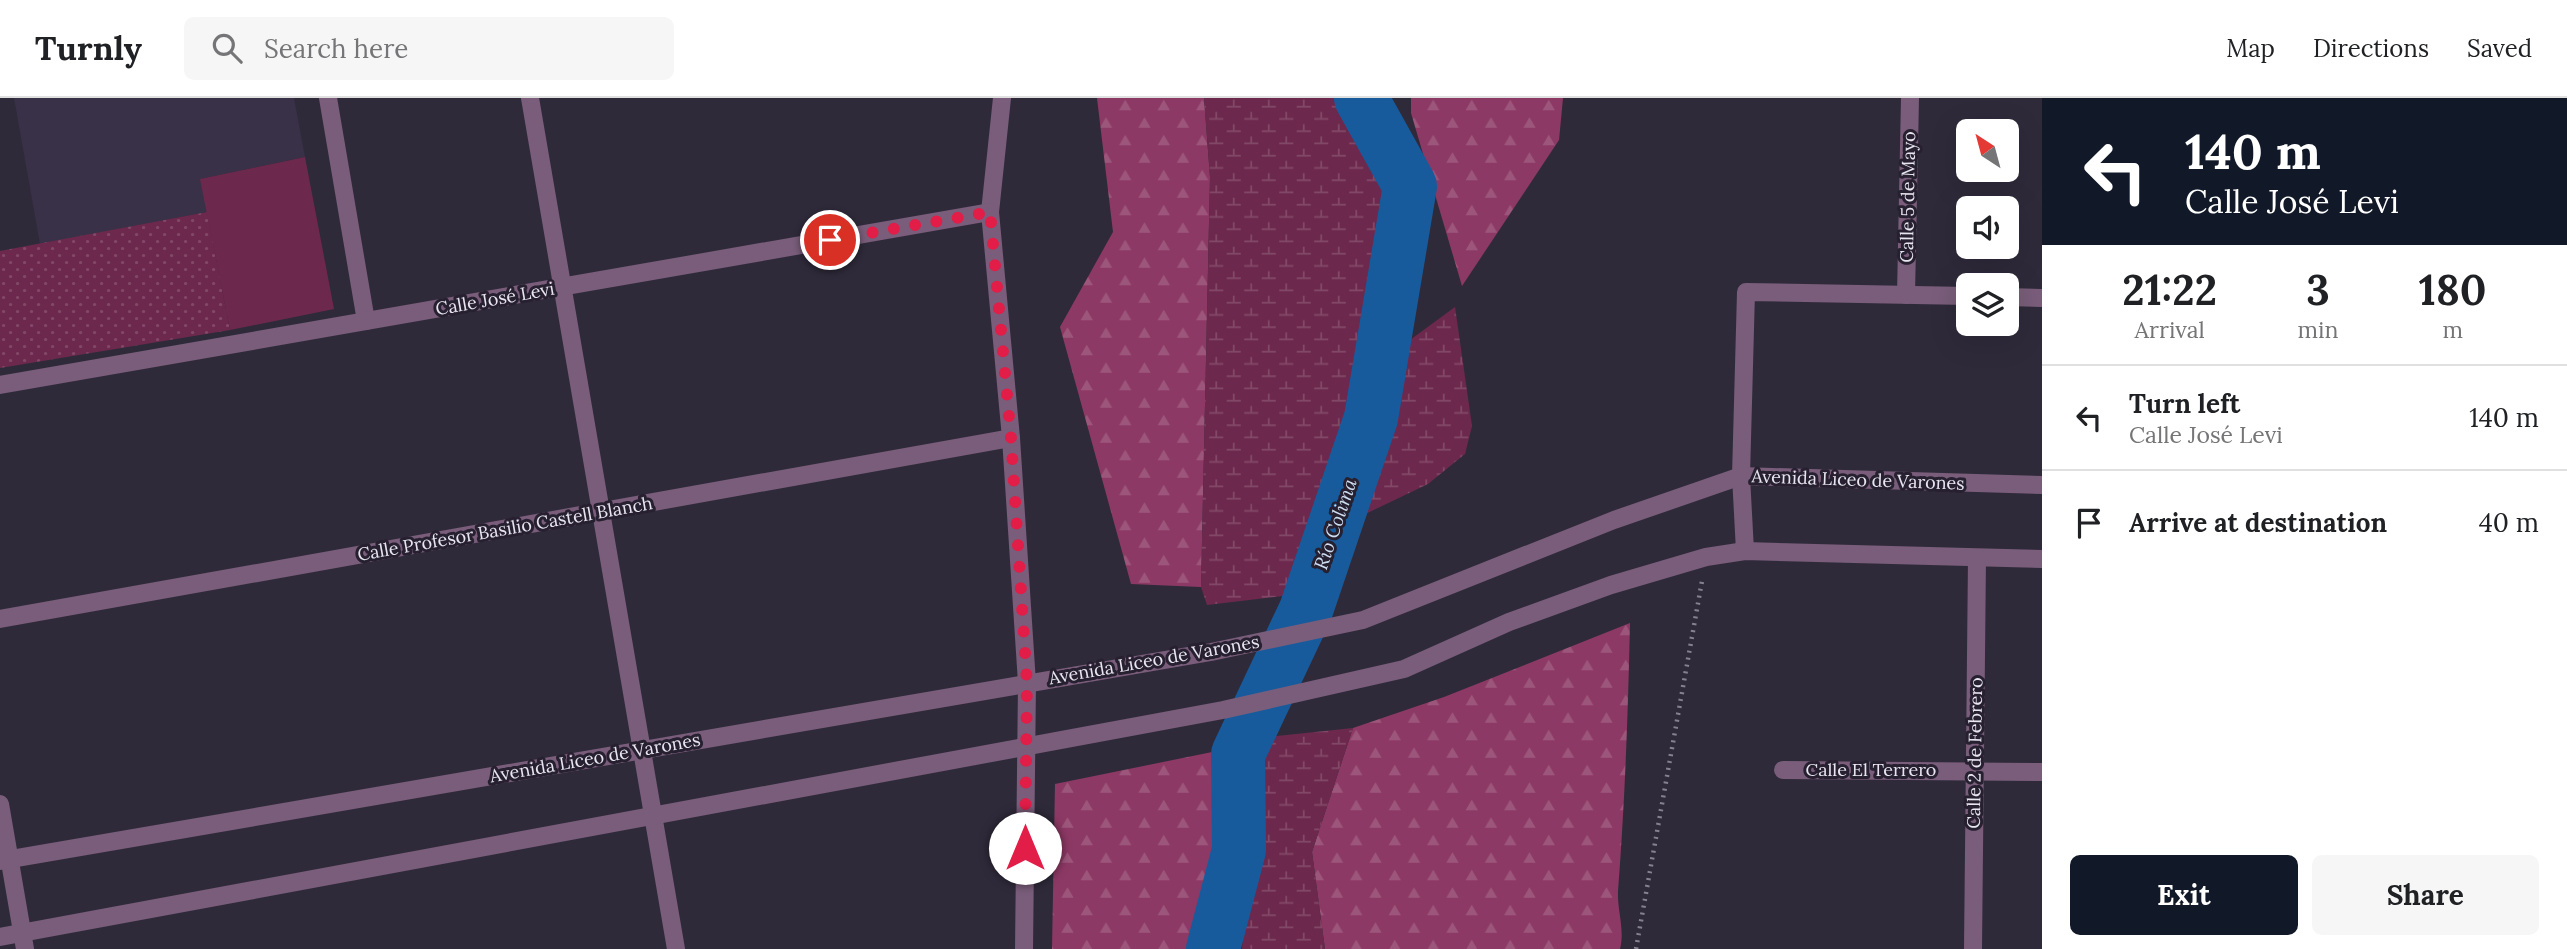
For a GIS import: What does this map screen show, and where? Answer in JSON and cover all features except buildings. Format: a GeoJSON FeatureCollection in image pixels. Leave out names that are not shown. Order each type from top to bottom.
{"type":"FeatureCollection","features":[{"type":"Feature","properties":{"kind":"street"},"geometry":{"type":"LineString","coordinates":[[328,98],[366,321]]}},
{"type":"Feature","properties":{"kind":"street"},"geometry":{"type":"LineString","coordinates":[[530,98],[676,949]]}},
{"type":"Feature","properties":{"kind":"street"},"geometry":{"type":"LineString","coordinates":[[1002,98],[990,212],[1011,438],[1027,683],[1024,949]]}},
{"type":"Feature","properties":{"kind":"street","name":"Calle 5 de Mayo"},"geometry":{"type":"LineString","coordinates":[[1906,295],[1910,98]]}},
{"type":"Feature","properties":{"kind":"street","name":"Calle José Levi"},"geometry":{"type":"LineString","coordinates":[[0,386],[990,212]]}},
{"type":"Feature","properties":{"kind":"street"},"geometry":{"type":"LineString","coordinates":[[1745,551],[1741,476],[1745,292],[1956,296]]}},
{"type":"Feature","properties":{"kind":"street"},"geometry":{"type":"LineString","coordinates":[[2019,297],[2042,298]]}},
{"type":"Feature","properties":{"kind":"street","name":"Calle Profesor Basilio Castell Blanch"},"geometry":{"type":"LineString","coordinates":[[0,619],[1011,438]]}},
{"type":"Feature","properties":{"kind":"street","name":"Avenida Liceo de Varones"},"geometry":{"type":"LineString","coordinates":[[5,860],[1211,652],[1363,620],[1614,520],[1741,476],[2042,485]]}},
{"type":"Feature","properties":{"kind":"street"},"geometry":{"type":"LineString","coordinates":[[0,937],[24,941],[653,816],[1223,710],[1373,677],[1404,669],[1509,622],[1611,585],[1706,557],[1745,551],[2042,559]]}},
{"type":"Feature","properties":{"kind":"street","name":"Calle 2 de Febrero"},"geometry":{"type":"LineString","coordinates":[[1973,949],[1977,558]]}},
{"type":"Feature","properties":{"kind":"street","name":"Calle El Terrero"},"geometry":{"type":"LineString","coordinates":[[1783,770],[2042,772]]}},
{"type":"Feature","properties":{"kind":"street"},"geometry":{"type":"LineString","coordinates":[[0,804],[5,860],[24,941]]}},
{"type":"Feature","properties":{"kind":"path"},"geometry":{"type":"LineString","coordinates":[[1636,949],[1706,557]]}},
{"type":"Feature","properties":{"kind":"shaded area"},"geometry":{"type":"Polygon","coordinates":[[[14,98],[294,98],[305,157],[201,179],[207,212],[40,244],[14,98]]]}},
{"type":"Feature","properties":{"kind":"green space"},"geometry":{"type":"Polygon","coordinates":[[[1097,98],[1204,98],[1210,177],[1201,587],[1131,584],[1060,327],[1113,232],[1097,98]]]}},
{"type":"Feature","properties":{"kind":"green space"},"geometry":{"type":"Polygon","coordinates":[[[1204,98],[1342,98],[1389,181],[1357,393],[1283,596],[1207,605],[1201,587],[1210,177],[1204,98]]]}},
{"type":"Feature","properties":{"kind":"green space"},"geometry":{"type":"Polygon","coordinates":[[[1411,98],[1563,98],[1559,140],[1462,286],[1411,113],[1411,98]]]}},
{"type":"Feature","properties":{"kind":"green space"},"geometry":{"type":"Polygon","coordinates":[[[305,157],[334,309],[230,330],[200,179],[305,157]]]}},
{"type":"Feature","properties":{"kind":"green space"},"geometry":{"type":"Polygon","coordinates":[[[207,212],[230,330],[0,368],[0,251],[207,212]]]}},
{"type":"Feature","properties":{"kind":"green space"},"geometry":{"type":"Polygon","coordinates":[[[1455,307],[1472,426],[1465,454],[1428,484],[1359,517],[1391,354],[1455,307]]]}},
{"type":"Feature","properties":{"kind":"green space"},"geometry":{"type":"Polygon","coordinates":[[[1630,623],[1618,891],[1622,935],[1620,949],[1325,949],[1312,852],[1353,728],[1444,697],[1630,623]]]}},
{"type":"Feature","properties":{"kind":"green space"},"geometry":{"type":"Polygon","coordinates":[[[1353,728],[1312,852],[1325,949],[1242,949],[1258,738],[1353,728]]]}},
{"type":"Feature","properties":{"kind":"green space"},"geometry":{"type":"Polygon","coordinates":[[[1222,750],[1229,827],[1195,932],[1194,949],[1052,949],[1055,784],[1222,750]]]}},
{"type":"Feature","properties":{"kind":"waterway","name":"Río Colima"},"geometry":{"type":"LineString","coordinates":[[1213,949],[1239,850],[1238,754],[1306,610],[1371,418],[1410,186],[1361,98]]}},
{"type":"Feature","properties":{"kind":"route"},"geometry":{"type":"LineString","coordinates":[[830,240],[990,212],[1011,438],[1027,683],[1025,848]]}}]}
